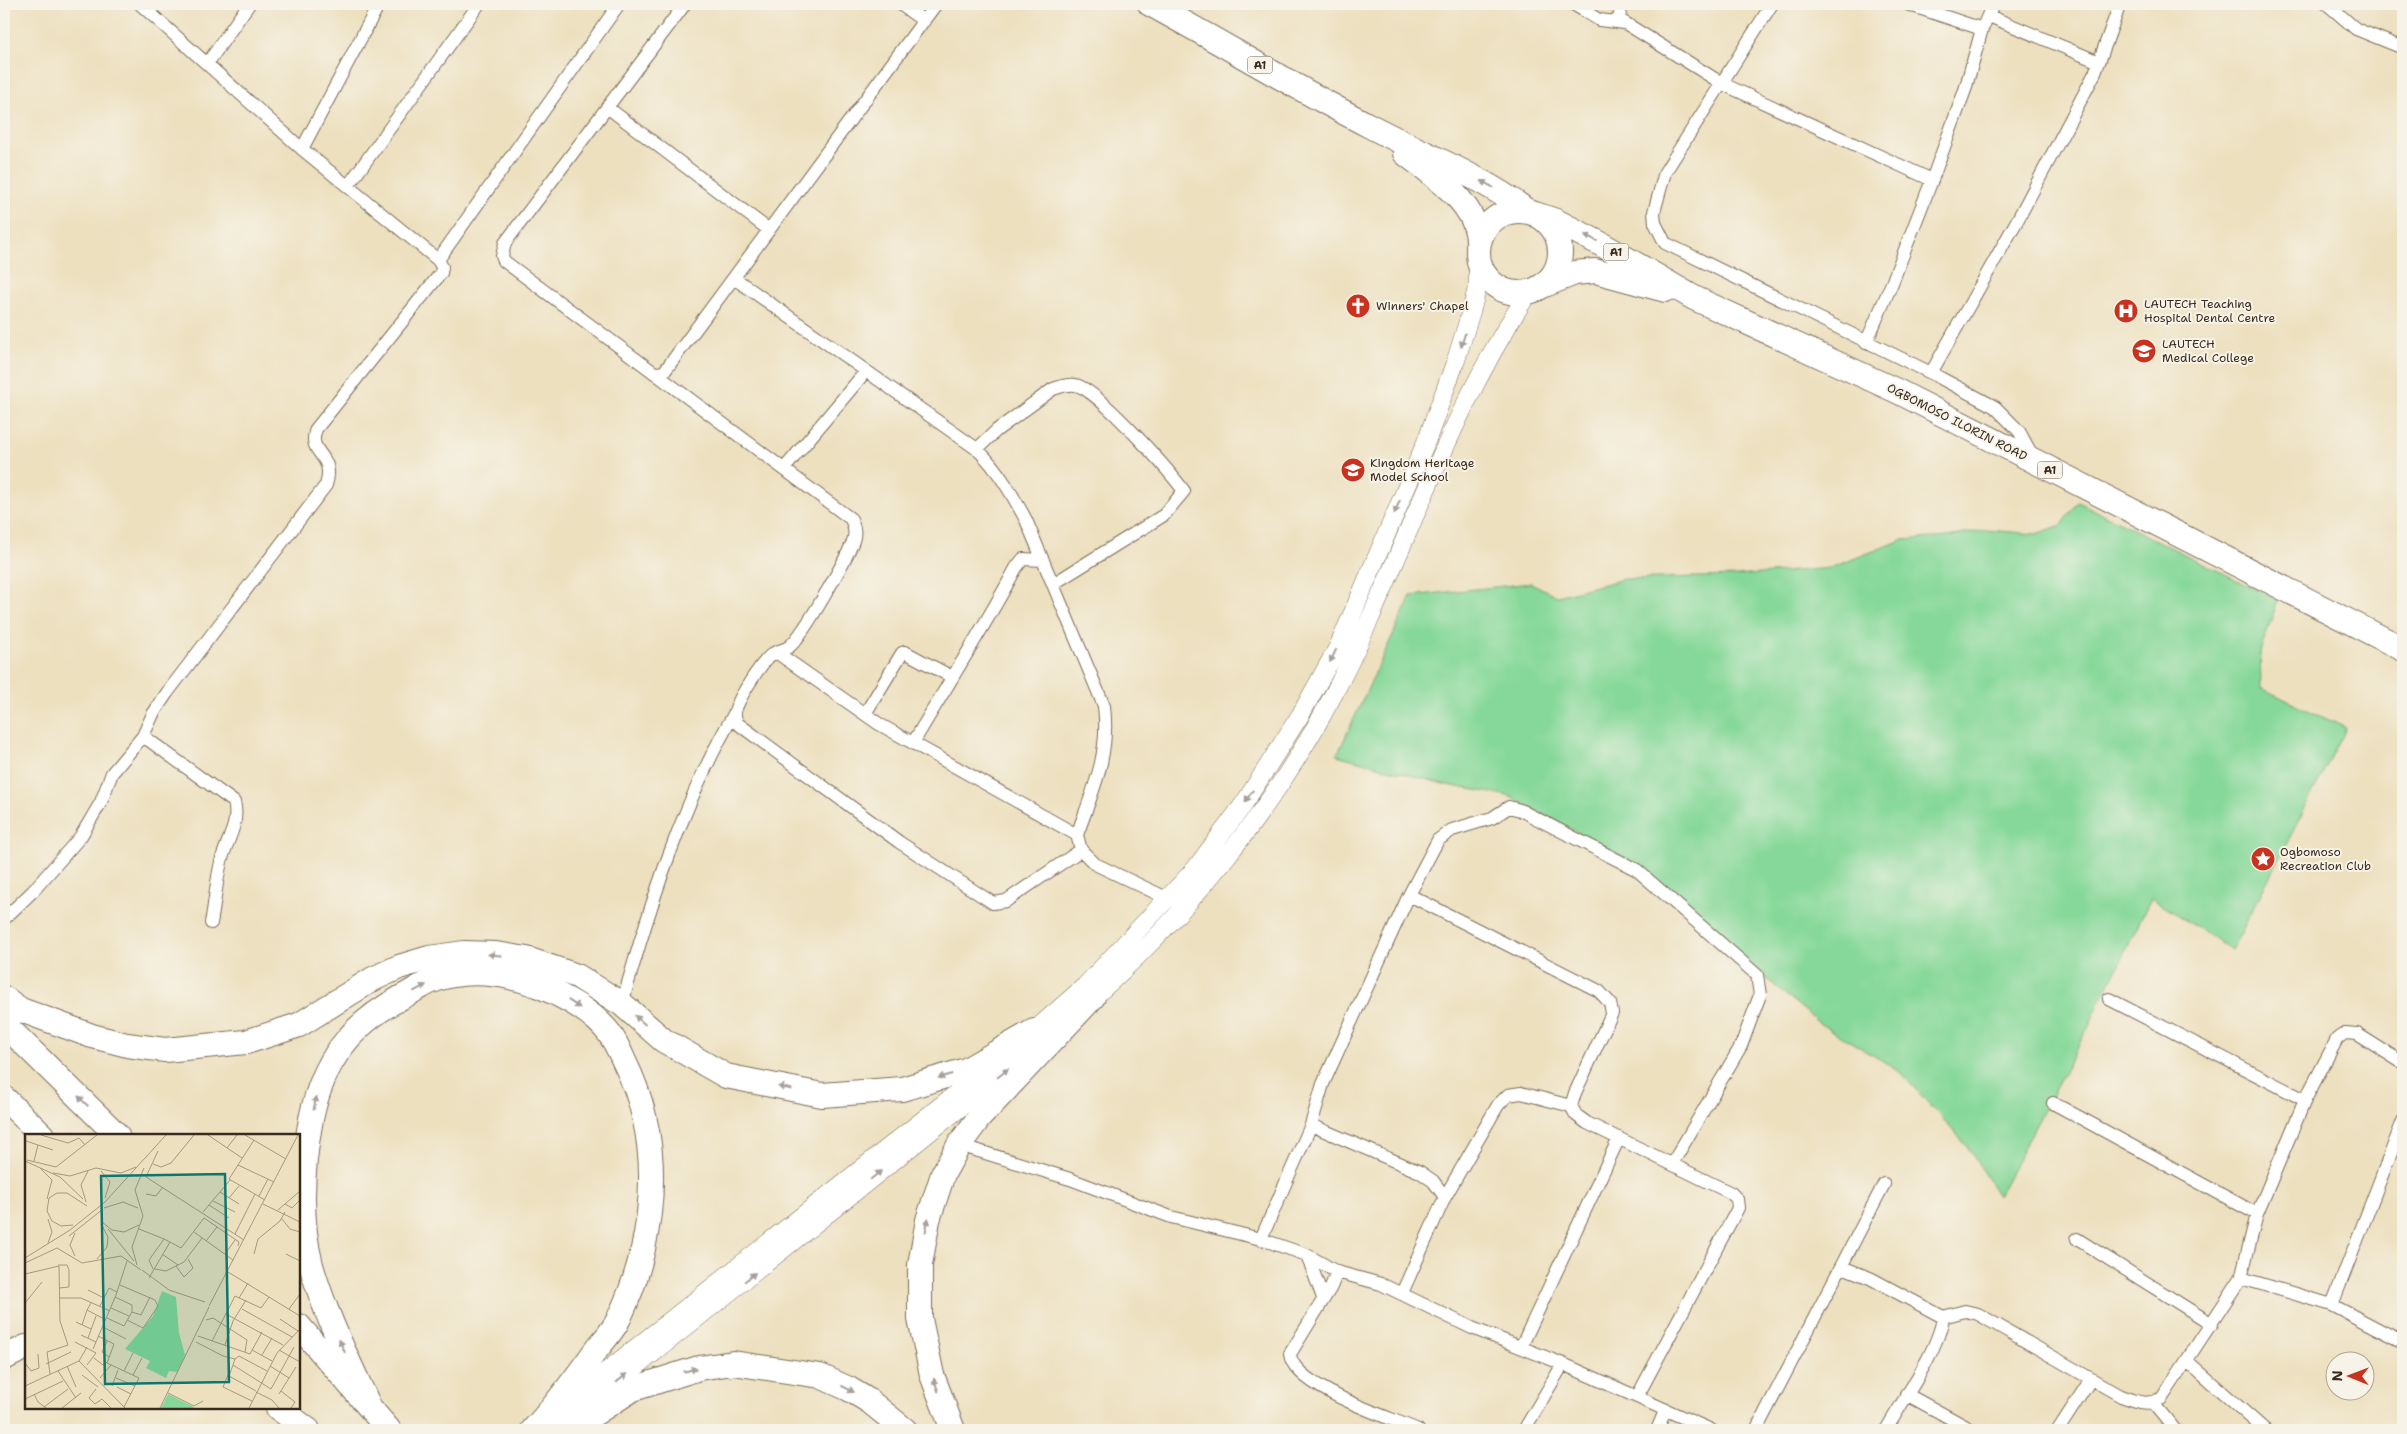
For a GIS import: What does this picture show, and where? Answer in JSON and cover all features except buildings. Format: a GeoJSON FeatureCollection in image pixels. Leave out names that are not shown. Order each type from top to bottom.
{"type":"FeatureCollection","features":[{"type":"Feature","properties":{"kind":"highway","name":"A1"},"geometry":{"type":"LineString","coordinates":[[1150,4],[1370,126],[1498,190],[1531,213],[1556,221],[1601,244],[1694,298]]}},
{"type":"Feature","properties":{"kind":"highway","name":"A1"},"geometry":{"type":"LineString","coordinates":[[1370,126],[1441,181],[1459,200],[1477,228],[1478,253]]}},
{"type":"Feature","properties":{"kind":"highway"},"geometry":{"type":"LineString","coordinates":[[1504,213],[1531,213],[1551,228],[1560,248],[1555,269],[1552,276],[1536,289],[1509,291],[1491,282],[1482,271],[1478,253],[1486,226],[1494,218],[1504,213]]}},
{"type":"Feature","properties":{"kind":"highway","name":"A1"},"geometry":{"type":"LineString","coordinates":[[1536,289],[1575,273],[1595,271],[1694,298]]}},
{"type":"Feature","properties":{"kind":"highway","name":"OGBOMOSO ILORIN ROAD"},"geometry":{"type":"LineString","coordinates":[[1694,298],[1897,390],[2036,463],[2238,563],[2403,649]]}},
{"type":"Feature","properties":{"kind":"highway"},"geometry":{"type":"LineString","coordinates":[[4,998],[21,1010],[92,1036],[127,1045],[165,1050],[246,1042],[299,1025],[373,979],[399,967],[430,958],[464,953],[504,956],[554,967],[577,976],[622,1004],[663,1040],[726,1076],[822,1095],[902,1089],[966,1070],[1034,1031]]}},
{"type":"Feature","properties":{"kind":"highway"},"geometry":{"type":"LineString","coordinates":[[369,1406],[328,1316],[311,1263],[303,1192],[309,1129],[316,1096],[330,1062],[352,1034],[375,1011],[434,980],[466,974],[497,975],[526,981],[557,993],[605,1028],[630,1074],[647,1125],[651,1152],[653,1183],[643,1249],[618,1320],[556,1405],[533,1430]]}},
{"type":"Feature","properties":{"kind":"highway"},"geometry":{"type":"LineString","coordinates":[[953,1430],[932,1375],[920,1319],[920,1265],[928,1220],[943,1174],[959,1146],[979,1118],[1093,997]]}},
{"type":"Feature","properties":{"kind":"highway"},"geometry":{"type":"LineString","coordinates":[[4,1024],[116,1134]]}},
{"type":"Feature","properties":{"kind":"highway"},"geometry":{"type":"LineString","coordinates":[[4,1098],[41,1134]]}},
{"type":"Feature","properties":{"kind":"highway"},"geometry":{"type":"LineString","coordinates":[[300,1327],[389,1430]]}},
{"type":"Feature","properties":{"kind":"highway"},"geometry":{"type":"LineString","coordinates":[[4,1358],[25,1348]]}},
{"type":"Feature","properties":{"kind":"highway"},"geometry":{"type":"LineString","coordinates":[[569,1430],[633,1389],[665,1377],[699,1368],[733,1363],[820,1376],[849,1388],[870,1401],[905,1430]]}},
{"type":"Feature","properties":{"kind":"highway"},"geometry":{"type":"LineString","coordinates":[[279,1409],[308,1430]]}},
{"type":"Feature","properties":{"kind":"highway"},"geometry":{"type":"LineString","coordinates":[[300,1409],[317,1430]]}},
{"type":"Feature","properties":{"kind":"street"},"geometry":{"type":"LineString","coordinates":[[4,919],[33,891],[81,836],[101,802],[112,774],[143,736],[153,714],[181,673],[326,485],[330,473],[328,465],[315,446],[313,437],[316,428],[441,273],[442,267],[438,260],[302,149],[140,4]]}},
{"type":"Feature","properties":{"kind":"street"},"geometry":{"type":"LineString","coordinates":[[207,64],[249,4]]}},
{"type":"Feature","properties":{"kind":"street"},"geometry":{"type":"LineString","coordinates":[[302,149],[379,4]]}},
{"type":"Feature","properties":{"kind":"street"},"geometry":{"type":"LineString","coordinates":[[348,186],[479,4]]}},
{"type":"Feature","properties":{"kind":"street"},"geometry":{"type":"LineString","coordinates":[[438,260],[619,4]]}},
{"type":"Feature","properties":{"kind":"street"},"geometry":{"type":"LineString","coordinates":[[622,1004],[633,965],[689,805],[713,751],[766,659],[776,652],[789,647],[799,636],[842,562],[853,541],[855,530],[851,519],[504,261],[502,256],[506,243],[684,4]]}},
{"type":"Feature","properties":{"kind":"street"},"geometry":{"type":"LineString","coordinates":[[900,4],[924,21]]}},
{"type":"Feature","properties":{"kind":"street"},"geometry":{"type":"LineString","coordinates":[[657,373],[664,372],[936,4]]}},
{"type":"Feature","properties":{"kind":"street"},"geometry":{"type":"LineString","coordinates":[[1573,4],[1599,20],[1625,23],[1723,84],[1932,180]]}},
{"type":"Feature","properties":{"kind":"street"},"geometry":{"type":"LineString","coordinates":[[1619,22],[1621,4]]}},
{"type":"Feature","properties":{"kind":"street"},"geometry":{"type":"LineString","coordinates":[[1772,4],[1662,178],[1654,212],[1656,223],[1665,243],[1866,343],[1932,373],[1996,407],[2019,431],[2036,463]]}},
{"type":"Feature","properties":{"kind":"street"},"geometry":{"type":"LineString","coordinates":[[1907,4],[1982,29]]}},
{"type":"Feature","properties":{"kind":"street"},"geometry":{"type":"LineString","coordinates":[[1932,373],[2018,219],[2099,62],[2120,4]]}},
{"type":"Feature","properties":{"kind":"street"},"geometry":{"type":"LineString","coordinates":[[2327,4],[2356,29],[2403,48]]}},
{"type":"Feature","properties":{"kind":"street"},"geometry":{"type":"LineString","coordinates":[[1866,343],[1892,284],[1932,180],[1965,90],[1982,29],[1991,10],[2099,62]]}},
{"type":"Feature","properties":{"kind":"street"},"geometry":{"type":"LineString","coordinates":[[607,107],[769,230]]}},
{"type":"Feature","properties":{"kind":"street"},"geometry":{"type":"LineString","coordinates":[[557,1430],[1043,1041],[1152,941],[1196,868],[1243,805],[1301,714],[1338,644],[1426,442],[1453,369],[1478,283],[1478,253]]}},
{"type":"Feature","properties":{"kind":"street"},"geometry":{"type":"LineString","coordinates":[[734,278],[977,449],[990,461],[1026,520],[1096,682],[1104,706],[1107,727],[1104,756],[1077,835],[1081,850],[1095,864],[1176,902]]}},
{"type":"Feature","properties":{"kind":"street"},"geometry":{"type":"LineString","coordinates":[[533,1430],[1034,1031],[1176,902],[1208,879],[1268,801],[1317,724],[1372,611],[1478,376],[1508,323],[1536,289]]}},
{"type":"Feature","properties":{"kind":"street"},"geometry":{"type":"LineString","coordinates":[[784,469],[866,371]]}},
{"type":"Feature","properties":{"kind":"street"},"geometry":{"type":"LineString","coordinates":[[977,449],[997,430],[1053,389],[1077,385],[1090,392],[1106,406],[1174,477],[1184,491],[1164,515],[1053,584]]}},
{"type":"Feature","properties":{"kind":"street"},"geometry":{"type":"LineString","coordinates":[[913,743],[952,677],[981,633],[1022,559],[1043,560]]}},
{"type":"Feature","properties":{"kind":"street"},"geometry":{"type":"LineString","coordinates":[[1356,602],[1372,611]]}},
{"type":"Feature","properties":{"kind":"street"},"geometry":{"type":"LineString","coordinates":[[776,652],[865,714],[1077,835]]}},
{"type":"Feature","properties":{"kind":"street"},"geometry":{"type":"LineString","coordinates":[[865,714],[904,652],[952,677]]}},
{"type":"Feature","properties":{"kind":"street"},"geometry":{"type":"LineString","coordinates":[[734,714],[737,723],[891,836],[993,903],[1006,901],[1081,850]]}},
{"type":"Feature","properties":{"kind":"street"},"geometry":{"type":"LineString","coordinates":[[1301,714],[1317,724]]}},
{"type":"Feature","properties":{"kind":"street"},"geometry":{"type":"LineString","coordinates":[[143,736],[234,802],[237,812],[232,834],[221,860],[212,923]]}},
{"type":"Feature","properties":{"kind":"street"},"geometry":{"type":"LineString","coordinates":[[1261,1239],[1311,1125],[1323,1084],[1409,895],[1438,840],[1452,830],[1492,818],[1509,807],[1520,810],[1637,870],[1757,975],[1760,995],[1741,1046],[1672,1164]]}},
{"type":"Feature","properties":{"kind":"street"},"geometry":{"type":"LineString","coordinates":[[1409,895],[1600,990],[1610,1003],[1612,1013],[1575,1093],[1571,1106],[1576,1115],[1731,1193],[1737,1199],[1738,1208],[1637,1397]]}},
{"type":"Feature","properties":{"kind":"street"},"geometry":{"type":"LineString","coordinates":[[2109,1000],[2305,1100]]}},
{"type":"Feature","properties":{"kind":"street"},"geometry":{"type":"LineString","coordinates":[[1842,1267],[1870,1278],[1943,1317],[1964,1311],[1978,1314],[2121,1396],[2141,1403],[2153,1403],[2162,1398],[2212,1324],[2240,1278],[2257,1214],[2305,1100],[2337,1039],[2345,1033],[2357,1034],[2403,1063]]}},
{"type":"Feature","properties":{"kind":"street"},"geometry":{"type":"LineString","coordinates":[[1402,1294],[1445,1197],[1498,1104],[1508,1095],[1521,1093],[1571,1106]]}},
{"type":"Feature","properties":{"kind":"street"},"geometry":{"type":"LineString","coordinates":[[2053,1103],[2257,1214]]}},
{"type":"Feature","properties":{"kind":"street"},"geometry":{"type":"LineString","coordinates":[[2332,1305],[2403,1122]]}},
{"type":"Feature","properties":{"kind":"street"},"geometry":{"type":"LineString","coordinates":[[1311,1125],[1420,1172],[1433,1181],[1445,1197]]}},
{"type":"Feature","properties":{"kind":"street"},"geometry":{"type":"LineString","coordinates":[[1521,1348],[1619,1138]]}},
{"type":"Feature","properties":{"kind":"street"},"geometry":{"type":"LineString","coordinates":[[959,1146],[1070,1179],[1171,1217],[1261,1239],[1308,1255],[1337,1272],[1380,1284],[1472,1328],[1563,1364],[1711,1430]]}},
{"type":"Feature","properties":{"kind":"street"},"geometry":{"type":"LineString","coordinates":[[1756,1430],[1884,1184]]}},
{"type":"Feature","properties":{"kind":"street"},"geometry":{"type":"LineString","coordinates":[[2076,1239],[2212,1324]]}},
{"type":"Feature","properties":{"kind":"street"},"geometry":{"type":"LineString","coordinates":[[1308,1255],[1323,1298]]}},
{"type":"Feature","properties":{"kind":"street"},"geometry":{"type":"LineString","coordinates":[[1337,1272],[1331,1287],[1290,1354],[1291,1362],[1308,1380],[1331,1393],[1404,1427],[1418,1430]]}},
{"type":"Feature","properties":{"kind":"street"},"geometry":{"type":"LineString","coordinates":[[2240,1278],[2332,1305],[2403,1342]]}},
{"type":"Feature","properties":{"kind":"street"},"geometry":{"type":"LineString","coordinates":[[1886,1430],[1930,1354],[1942,1329],[1943,1317]]}},
{"type":"Feature","properties":{"kind":"street"},"geometry":{"type":"LineString","coordinates":[[2187,1361],[2265,1430]]}},
{"type":"Feature","properties":{"kind":"street"},"geometry":{"type":"LineString","coordinates":[[1524,1430],[1563,1364]]}},
{"type":"Feature","properties":{"kind":"street"},"geometry":{"type":"LineString","coordinates":[[2058,1430],[2091,1379]]}},
{"type":"Feature","properties":{"kind":"street"},"geometry":{"type":"LineString","coordinates":[[1906,1394],[1972,1430]]}},
{"type":"Feature","properties":{"kind":"street"},"geometry":{"type":"LineString","coordinates":[[2153,1403],[2176,1430]]}},
{"type":"Feature","properties":{"kind":"street"},"geometry":{"type":"LineString","coordinates":[[1657,1430],[1665,1411]]}},
{"type":"Feature","properties":{"kind":"green space"},"geometry":{"type":"Polygon","coordinates":[[[2078,502],[2278,600],[2260,652],[2261,688],[2346,728],[2232,950],[2151,898],[2086,1031],[1998,1196],[1967,1146],[1898,1070],[1819,1023],[1626,859],[1509,796],[1447,785],[1337,755],[1411,596],[1531,583],[1557,596],[1624,579],[1737,576],[1830,568],[1902,540],[1947,537],[1986,530],[2036,534],[2062,525],[2078,502]]]}},
{"type":"Feature","properties":{"kind":"place","name":"Winners' Chapel"},"geometry":{"type":"Point","coordinates":[1358,306]}},
{"type":"Feature","properties":{"kind":"place","name":"LAUTECH Teaching Hospital Dental Centre"},"geometry":{"type":"Point","coordinates":[2126,311]}},
{"type":"Feature","properties":{"kind":"place","name":"LAUTECH Medical College"},"geometry":{"type":"Point","coordinates":[2144,351]}},
{"type":"Feature","properties":{"kind":"place","name":"Kingdom Heritage Model School"},"geometry":{"type":"Point","coordinates":[1353,470]}},
{"type":"Feature","properties":{"kind":"place","name":"Ogbomoso Recreation Club"},"geometry":{"type":"Point","coordinates":[2263,859]}}]}
